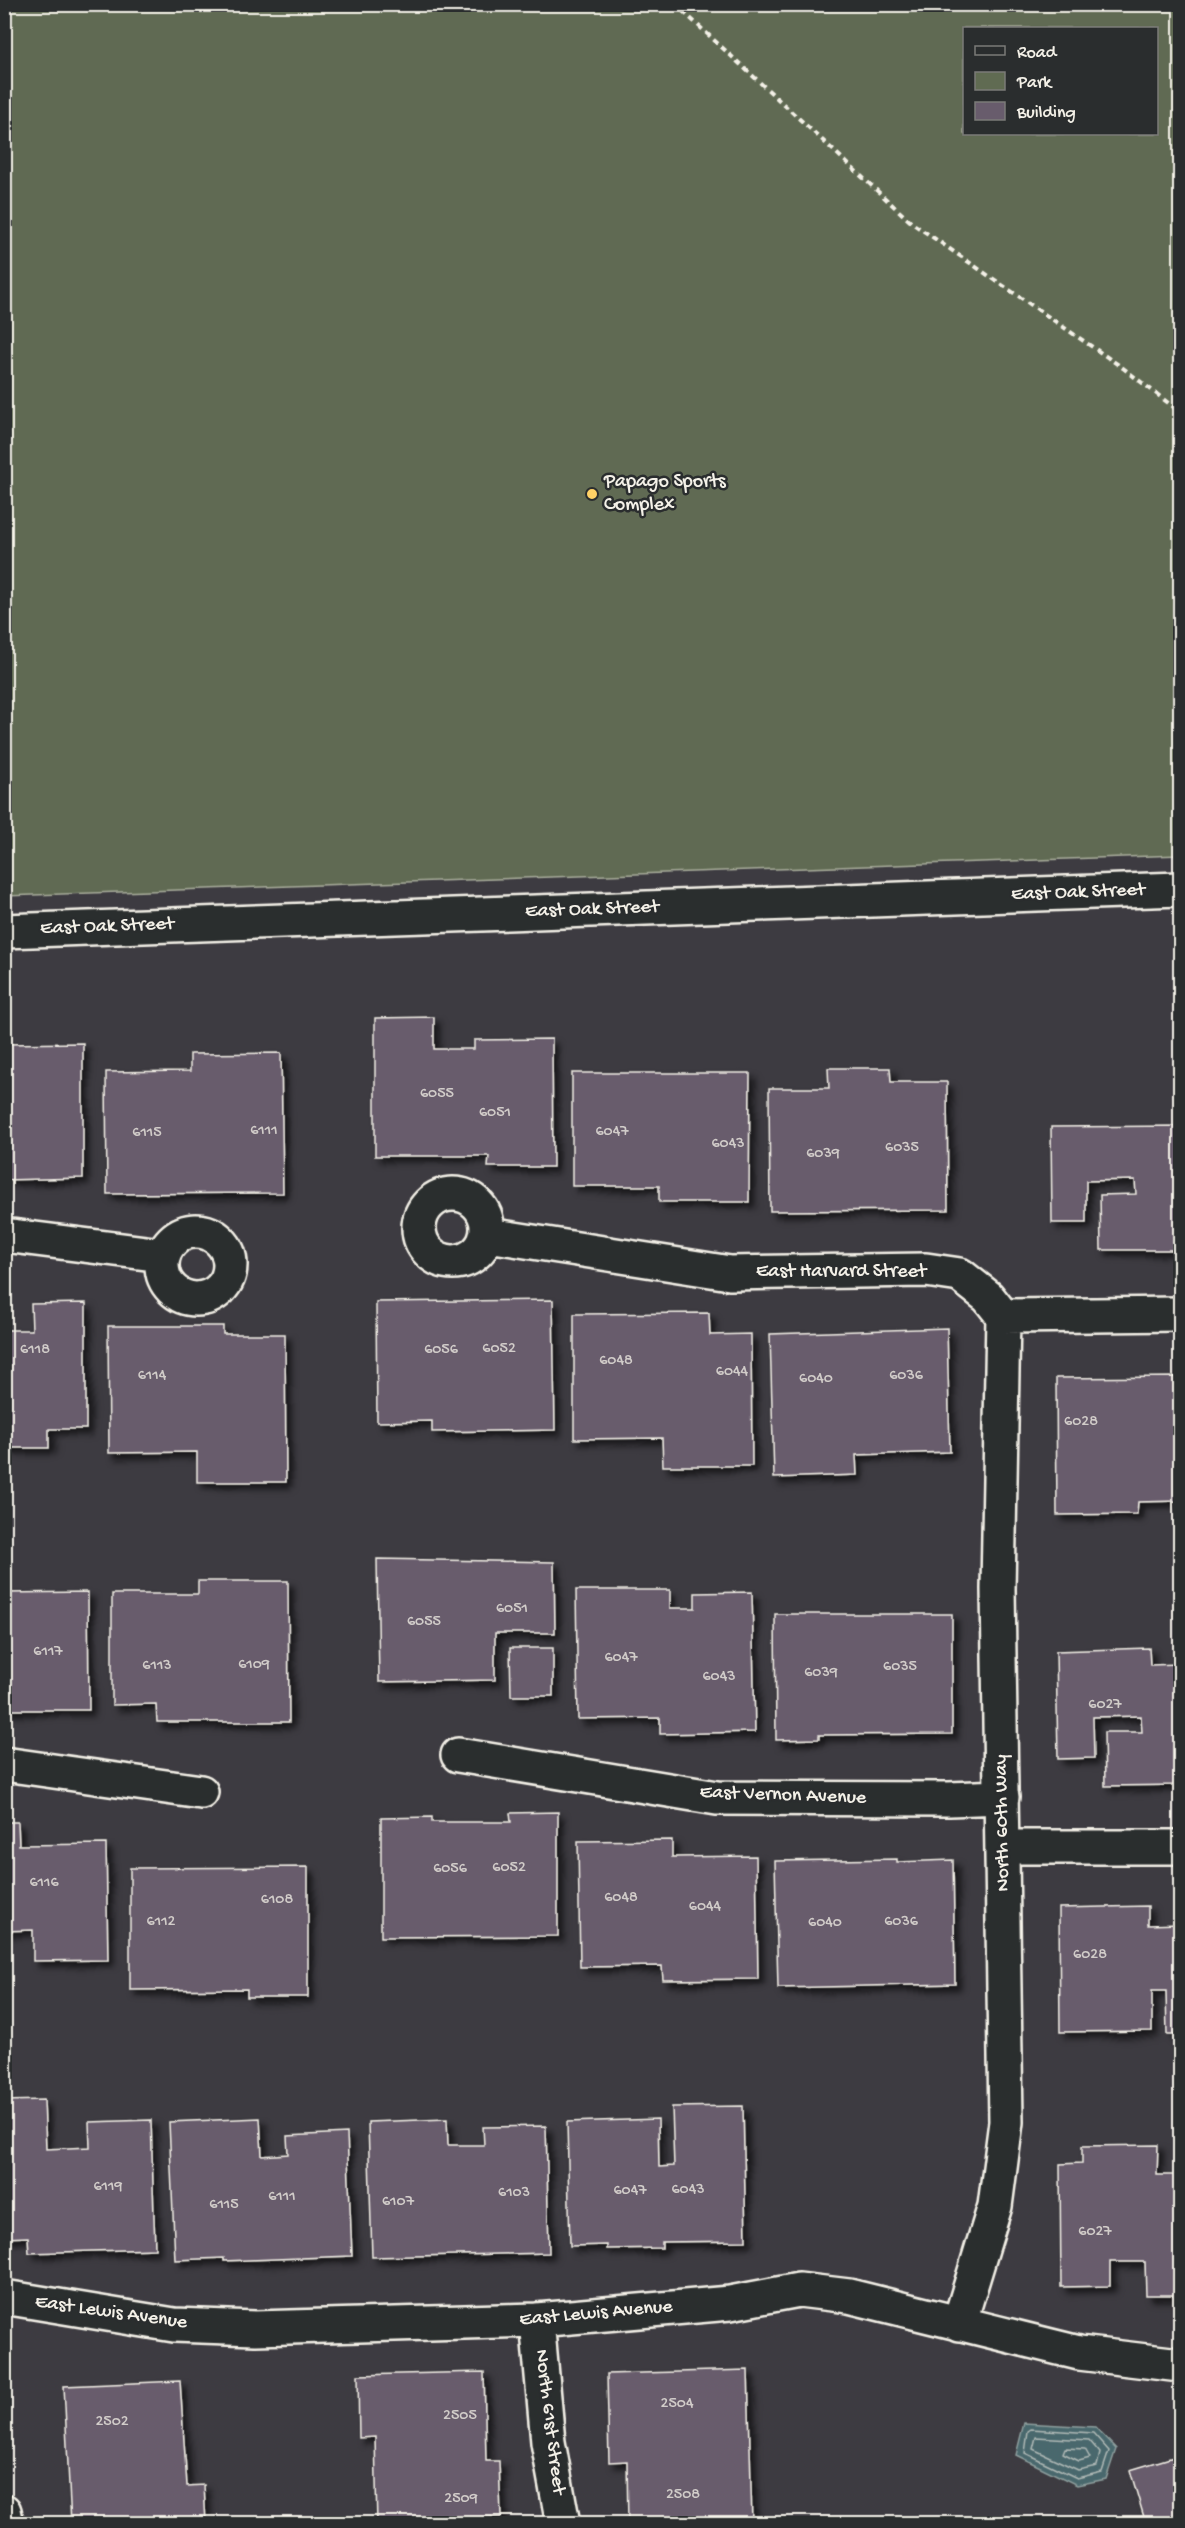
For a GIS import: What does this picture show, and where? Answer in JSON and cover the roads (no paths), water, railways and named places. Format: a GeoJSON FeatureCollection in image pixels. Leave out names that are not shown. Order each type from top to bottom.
{"type":"FeatureCollection","features":[{"type":"Feature","properties":{"kind":"street","name":"East Oak Street"},"geometry":{"type":"LineString","coordinates":[[4,931],[1180,889]]}},
{"type":"Feature","properties":{"kind":"street"},"geometry":{"type":"LineString","coordinates":[[4,1235],[162,1255]]}},
{"type":"Feature","properties":{"kind":"street","name":"East Harvard Street"},"geometry":{"type":"LineString","coordinates":[[488,1235],[730,1273],[926,1270],[960,1275],[988,1297],[1003,1316]]}},
{"type":"Feature","properties":{"kind":"street"},"geometry":{"type":"LineString","coordinates":[[1003,1316],[1180,1314]]}},
{"type":"Feature","properties":{"kind":"street","name":"North 60th Way"},"geometry":{"type":"LineString","coordinates":[[959,2324],[995,2206],[1006,2122],[1004,1847],[998,1589],[1003,1316]]}},
{"type":"Feature","properties":{"kind":"street","name":"East Vernon Avenue"},"geometry":{"type":"LineString","coordinates":[[458,1755],[717,1798],[1002,1797]]}},
{"type":"Feature","properties":{"kind":"street"},"geometry":{"type":"LineString","coordinates":[[4,1764],[201,1792]]}},
{"type":"Feature","properties":{"kind":"street"},"geometry":{"type":"LineString","coordinates":[[1004,1847],[1180,1847]]}},
{"type":"Feature","properties":{"kind":"street","name":"East Lewis Avenue"},"geometry":{"type":"LineString","coordinates":[[4,2297],[174,2325],[255,2328],[537,2320],[730,2303],[799,2290],[849,2295],[1079,2353],[1180,2365]]}},
{"type":"Feature","properties":{"kind":"street","name":"North 61st Street"},"geometry":{"type":"LineString","coordinates":[[537,2320],[548,2442],[563,2523]]}},
{"type":"Feature","properties":{"kind":"street"},"geometry":{"type":"LineString","coordinates":[[4,2511],[7,2523]]}},
{"type":"Feature","properties":{"kind":"water"},"geometry":{"type":"Polygon","coordinates":[[[1024,2423],[1095,2427],[1116,2449],[1106,2479],[1077,2485],[1016,2455],[1024,2423]]]}},
{"type":"Feature","properties":{"kind":"place","name":"Papago Sports Complex"},"geometry":{"type":"Point","coordinates":[592,494]}}]}
